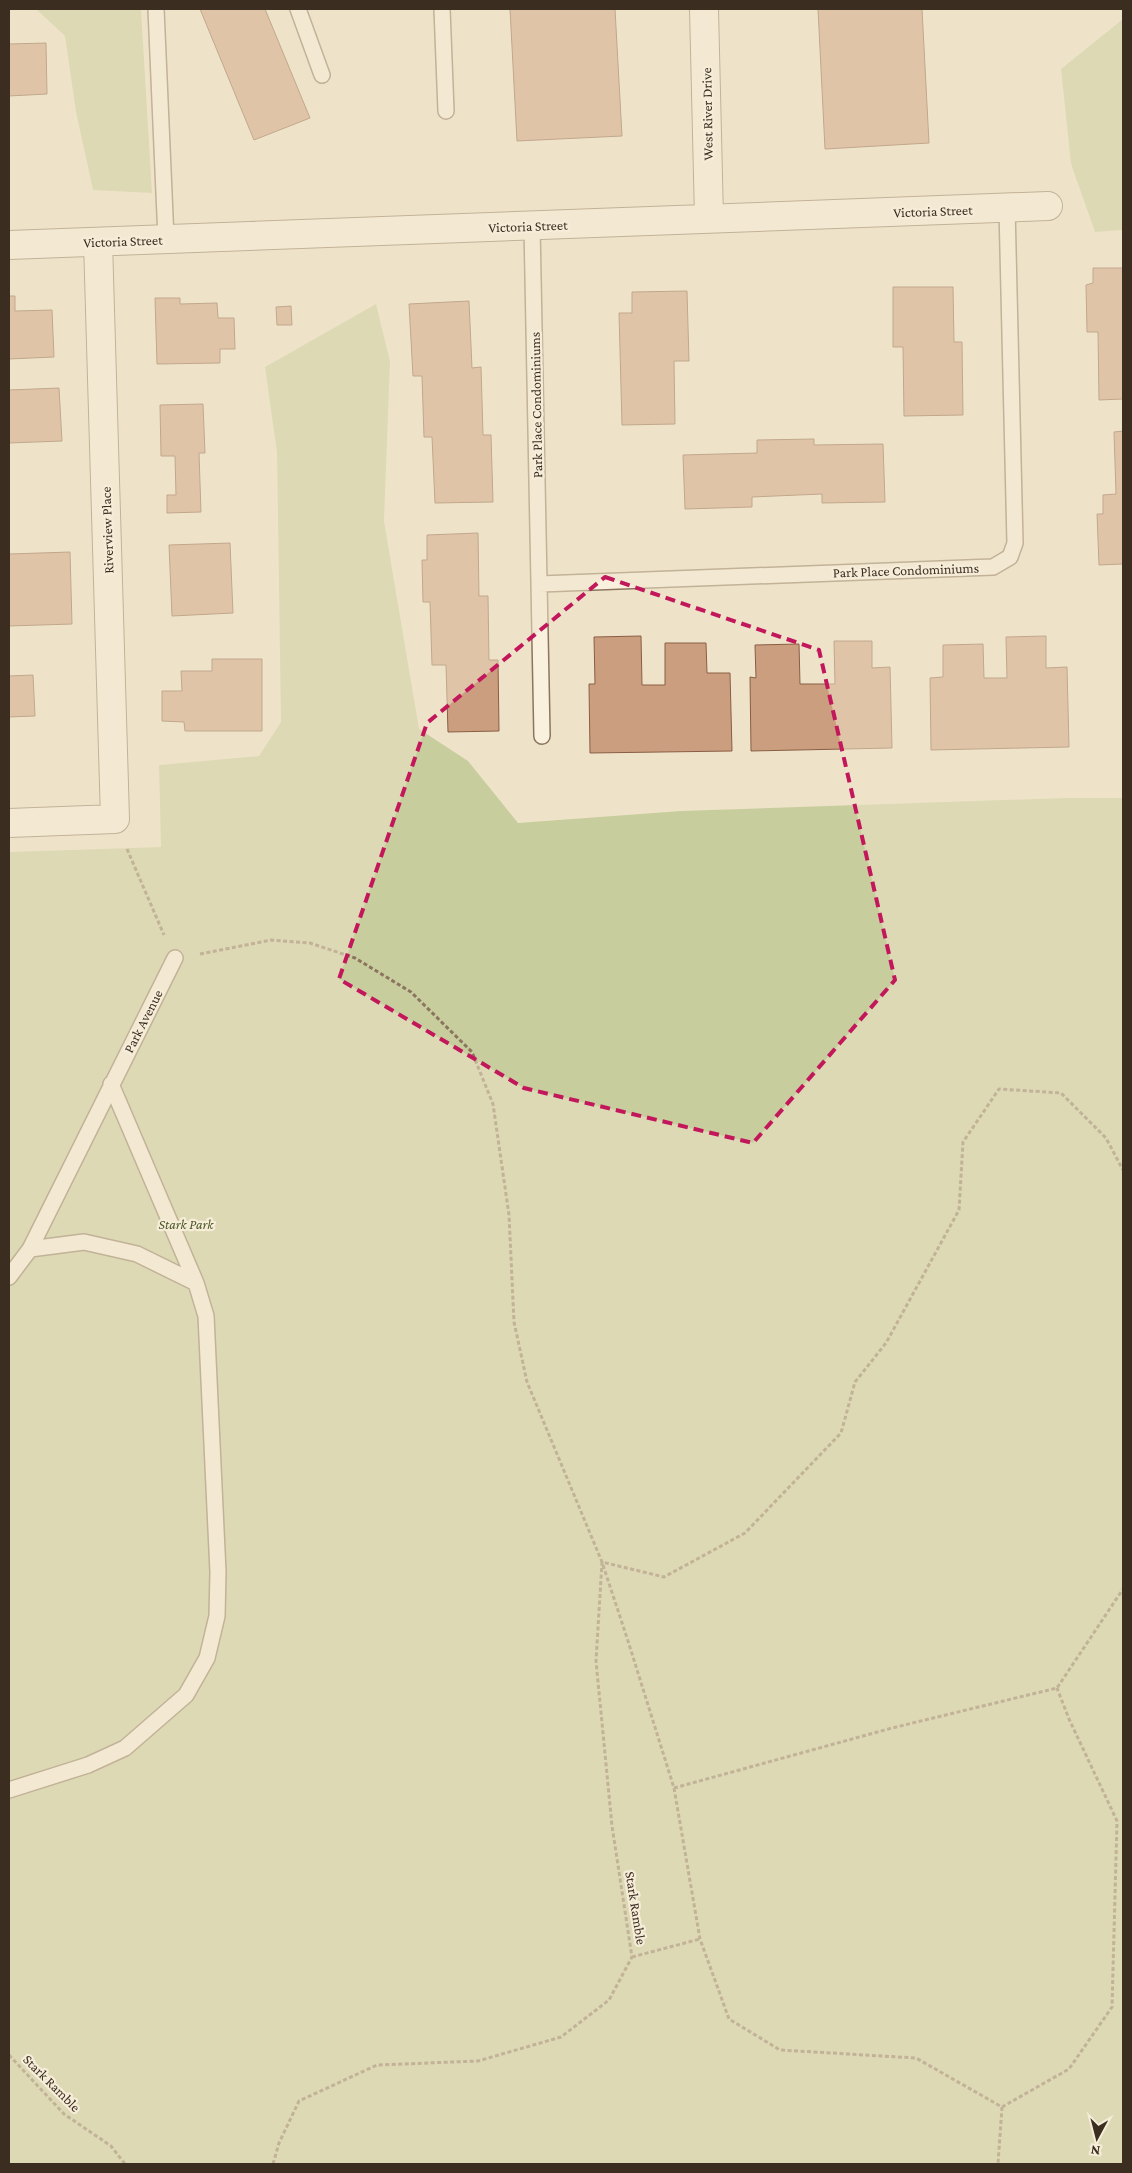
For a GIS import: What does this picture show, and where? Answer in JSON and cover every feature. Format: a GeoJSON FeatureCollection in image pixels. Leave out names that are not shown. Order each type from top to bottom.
{"type":"FeatureCollection","features":[{"type":"Feature","properties":{"kind":"street","name":"West River Drive"},"geometry":{"type":"LineString","coordinates":[[704,9],[709,218]]}},
{"type":"Feature","properties":{"kind":"street","name":"Victoria Street"},"geometry":{"type":"LineString","coordinates":[[9,245],[1048,206]]}},
{"type":"Feature","properties":{"kind":"street","name":"Riverview Place"},"geometry":{"type":"LineString","coordinates":[[98,242],[115,819]]}},
{"type":"Feature","properties":{"kind":"street"},"geometry":{"type":"LineString","coordinates":[[9,823],[115,819]]}},
{"type":"Feature","properties":{"kind":"lane"},"geometry":{"type":"LineString","coordinates":[[156,9],[166,239]]}},
{"type":"Feature","properties":{"kind":"lane"},"geometry":{"type":"LineString","coordinates":[[298,9],[322,75]]}},
{"type":"Feature","properties":{"kind":"lane"},"geometry":{"type":"LineString","coordinates":[[442,9],[446,111]]}},
{"type":"Feature","properties":{"kind":"lane","name":"Park Place Condominiums"},"geometry":{"type":"LineString","coordinates":[[540,584],[993,567],[1010,557],[1016,543],[1007,208]]}},
{"type":"Feature","properties":{"kind":"lane","name":"Park Place Condominiums"},"geometry":{"type":"LineString","coordinates":[[532,226],[542,736]]}},
{"type":"Feature","properties":{"kind":"lane","name":"Park Avenue"},"geometry":{"type":"LineString","coordinates":[[9,1277],[30,1249],[175,958]]}},
{"type":"Feature","properties":{"kind":"lane"},"geometry":{"type":"LineString","coordinates":[[9,1790],[88,1765],[124,1748],[186,1695],[207,1658],[218,1616],[218,1572],[206,1316],[196,1283],[111,1084]]}},
{"type":"Feature","properties":{"kind":"lane"},"geometry":{"type":"LineString","coordinates":[[30,1249],[84,1242],[137,1254],[196,1283]]}},
{"type":"Feature","properties":{"kind":"path"},"geometry":{"type":"LineString","coordinates":[[115,819],[175,958],[271,940],[310,943],[355,958],[411,992],[472,1052],[494,1104],[509,1216],[514,1322],[527,1382],[602,1562],[628,1641],[674,1788],[700,1939],[729,2019],[780,2050],[916,2058],[1002,2108]]}},
{"type":"Feature","properties":{"kind":"path"},"geometry":{"type":"LineString","coordinates":[[602,1562],[664,1576],[745,1533],[841,1433],[856,1382],[886,1343],[959,1210],[963,1142],[999,1089],[1060,1092],[1106,1138],[1123,1170]]}},
{"type":"Feature","properties":{"kind":"path","name":"Stark Ramble"},"geometry":{"type":"LineString","coordinates":[[273,2164],[278,2143],[299,2101],[377,2065],[478,2061],[561,2036],[609,2000],[632,1958],[612,1826],[596,1661],[602,1562]]}},
{"type":"Feature","properties":{"kind":"path"},"geometry":{"type":"LineString","coordinates":[[674,1788],[892,1728],[1057,1688],[1123,1589]]}},
{"type":"Feature","properties":{"kind":"path"},"geometry":{"type":"LineString","coordinates":[[1002,2108],[1069,2069],[1112,2007],[1117,1821],[1069,1720],[1057,1688]]}},
{"type":"Feature","properties":{"kind":"path"},"geometry":{"type":"LineString","coordinates":[[632,1958],[700,1939]]}},
{"type":"Feature","properties":{"kind":"path","name":"Stark Ramble"},"geometry":{"type":"LineString","coordinates":[[9,2055],[64,2114],[111,2146],[125,2164]]}},
{"type":"Feature","properties":{"kind":"path"},"geometry":{"type":"LineString","coordinates":[[998,2164],[1002,2108]]}},
{"type":"Feature","properties":{"kind":"highlighted area"},"geometry":{"type":"Polygon","coordinates":[[[605,577],[819,650],[895,980],[753,1143],[524,1088],[339,979],[427,723],[605,577]]]}},
{"type":"Feature","properties":{"kind":"green space"},"geometry":{"type":"Polygon","coordinates":[[[36,9],[141,9],[152,193],[93,190],[76,112],[65,36],[36,9]]]}},
{"type":"Feature","properties":{"kind":"green space"},"geometry":{"type":"Polygon","coordinates":[[[1123,19],[1123,230],[1095,232],[1071,164],[1061,69],[1123,19]]]}},
{"type":"Feature","properties":{"kind":"green space","name":"Stark Park"},"geometry":{"type":"Polygon","coordinates":[[[376,304],[390,361],[384,521],[419,729],[468,761],[518,823],[681,811],[1066,798],[1123,798],[1123,2164],[9,2164],[9,852],[161,847],[159,765],[259,756],[281,722],[277,453],[265,367],[376,304]]]}},
{"type":"Feature","properties":{"kind":"building"},"geometry":{"type":"Polygon","coordinates":[[[200,9],[265,9],[310,118],[254,140],[200,9]]]}},
{"type":"Feature","properties":{"kind":"building"},"geometry":{"type":"Polygon","coordinates":[[[510,9],[615,9],[622,136],[517,141],[510,9]]]}},
{"type":"Feature","properties":{"kind":"building"},"geometry":{"type":"Polygon","coordinates":[[[818,9],[922,9],[929,143],[825,149],[818,9]]]}},
{"type":"Feature","properties":{"kind":"building"},"geometry":{"type":"Polygon","coordinates":[[[46,43],[47,94],[9,96],[9,44],[46,43]]]}},
{"type":"Feature","properties":{"kind":"building"},"geometry":{"type":"Polygon","coordinates":[[[1093,268],[1123,268],[1123,399],[1099,400],[1098,332],[1087,332],[1086,285],[1093,283],[1093,268]]]}},
{"type":"Feature","properties":{"kind":"building"},"geometry":{"type":"Polygon","coordinates":[[[893,287],[953,287],[954,342],[962,342],[963,415],[904,416],[903,347],[893,347],[893,287]]]}},
{"type":"Feature","properties":{"kind":"building"},"geometry":{"type":"Polygon","coordinates":[[[687,291],[689,361],[674,361],[675,424],[622,425],[619,313],[632,313],[632,292],[687,291]]]}},
{"type":"Feature","properties":{"kind":"building"},"geometry":{"type":"Polygon","coordinates":[[[9,296],[15,296],[15,311],[52,310],[54,357],[9,359],[9,296]]]}},
{"type":"Feature","properties":{"kind":"building"},"geometry":{"type":"Polygon","coordinates":[[[155,298],[180,298],[180,304],[217,303],[218,318],[234,318],[235,349],[220,349],[220,363],[157,364],[155,298]]]}},
{"type":"Feature","properties":{"kind":"building"},"geometry":{"type":"Polygon","coordinates":[[[469,301],[472,368],[481,367],[483,435],[491,435],[493,502],[435,503],[432,437],[424,437],[422,376],[413,376],[409,304],[469,301]]]}},
{"type":"Feature","properties":{"kind":"building"},"geometry":{"type":"Polygon","coordinates":[[[291,306],[292,325],[277,325],[276,307],[291,306]]]}},
{"type":"Feature","properties":{"kind":"building"},"geometry":{"type":"Polygon","coordinates":[[[59,388],[62,441],[9,443],[9,390],[59,388]]]}},
{"type":"Feature","properties":{"kind":"building"},"geometry":{"type":"Polygon","coordinates":[[[203,404],[205,453],[199,453],[201,512],[167,513],[167,495],[176,495],[175,456],[161,456],[160,405],[203,404]]]}},
{"type":"Feature","properties":{"kind":"building"},"geometry":{"type":"Polygon","coordinates":[[[1123,431],[1123,564],[1099,565],[1097,514],[1103,514],[1103,495],[1116,494],[1114,432],[1123,431]]]}},
{"type":"Feature","properties":{"kind":"building"},"geometry":{"type":"Polygon","coordinates":[[[814,439],[814,445],[883,444],[885,502],[822,503],[822,494],[752,497],[752,507],[685,509],[683,455],[757,453],[757,440],[814,439]]]}},
{"type":"Feature","properties":{"kind":"building"},"geometry":{"type":"Polygon","coordinates":[[[478,533],[479,596],[488,596],[489,660],[498,660],[499,731],[448,732],[446,665],[432,665],[430,602],[423,602],[422,560],[427,560],[427,535],[478,533]]]}},
{"type":"Feature","properties":{"kind":"building"},"geometry":{"type":"Polygon","coordinates":[[[230,543],[233,613],[172,616],[169,545],[230,543]]]}},
{"type":"Feature","properties":{"kind":"building"},"geometry":{"type":"Polygon","coordinates":[[[70,552],[72,624],[9,626],[9,554],[70,552]]]}},
{"type":"Feature","properties":{"kind":"building"},"geometry":{"type":"Polygon","coordinates":[[[641,636],[642,685],[665,685],[665,643],[706,643],[707,673],[730,673],[732,751],[590,753],[589,684],[595,684],[594,637],[641,636]]]}},
{"type":"Feature","properties":{"kind":"building"},"geometry":{"type":"Polygon","coordinates":[[[1046,636],[1046,668],[1067,667],[1069,747],[931,750],[930,678],[943,677],[943,645],[983,644],[984,678],[1007,678],[1006,637],[1046,636]]]}},
{"type":"Feature","properties":{"kind":"building"},"geometry":{"type":"Polygon","coordinates":[[[834,641],[872,641],[872,668],[890,667],[892,748],[751,751],[750,677],[756,678],[755,645],[799,644],[800,684],[835,684],[834,641]]]}},
{"type":"Feature","properties":{"kind":"building"},"geometry":{"type":"Polygon","coordinates":[[[212,659],[262,659],[262,731],[185,731],[184,722],[162,721],[162,691],[182,691],[181,671],[212,671],[212,659]]]}},
{"type":"Feature","properties":{"kind":"building"},"geometry":{"type":"Polygon","coordinates":[[[33,675],[35,716],[9,717],[9,676],[33,675]]]}}]}
